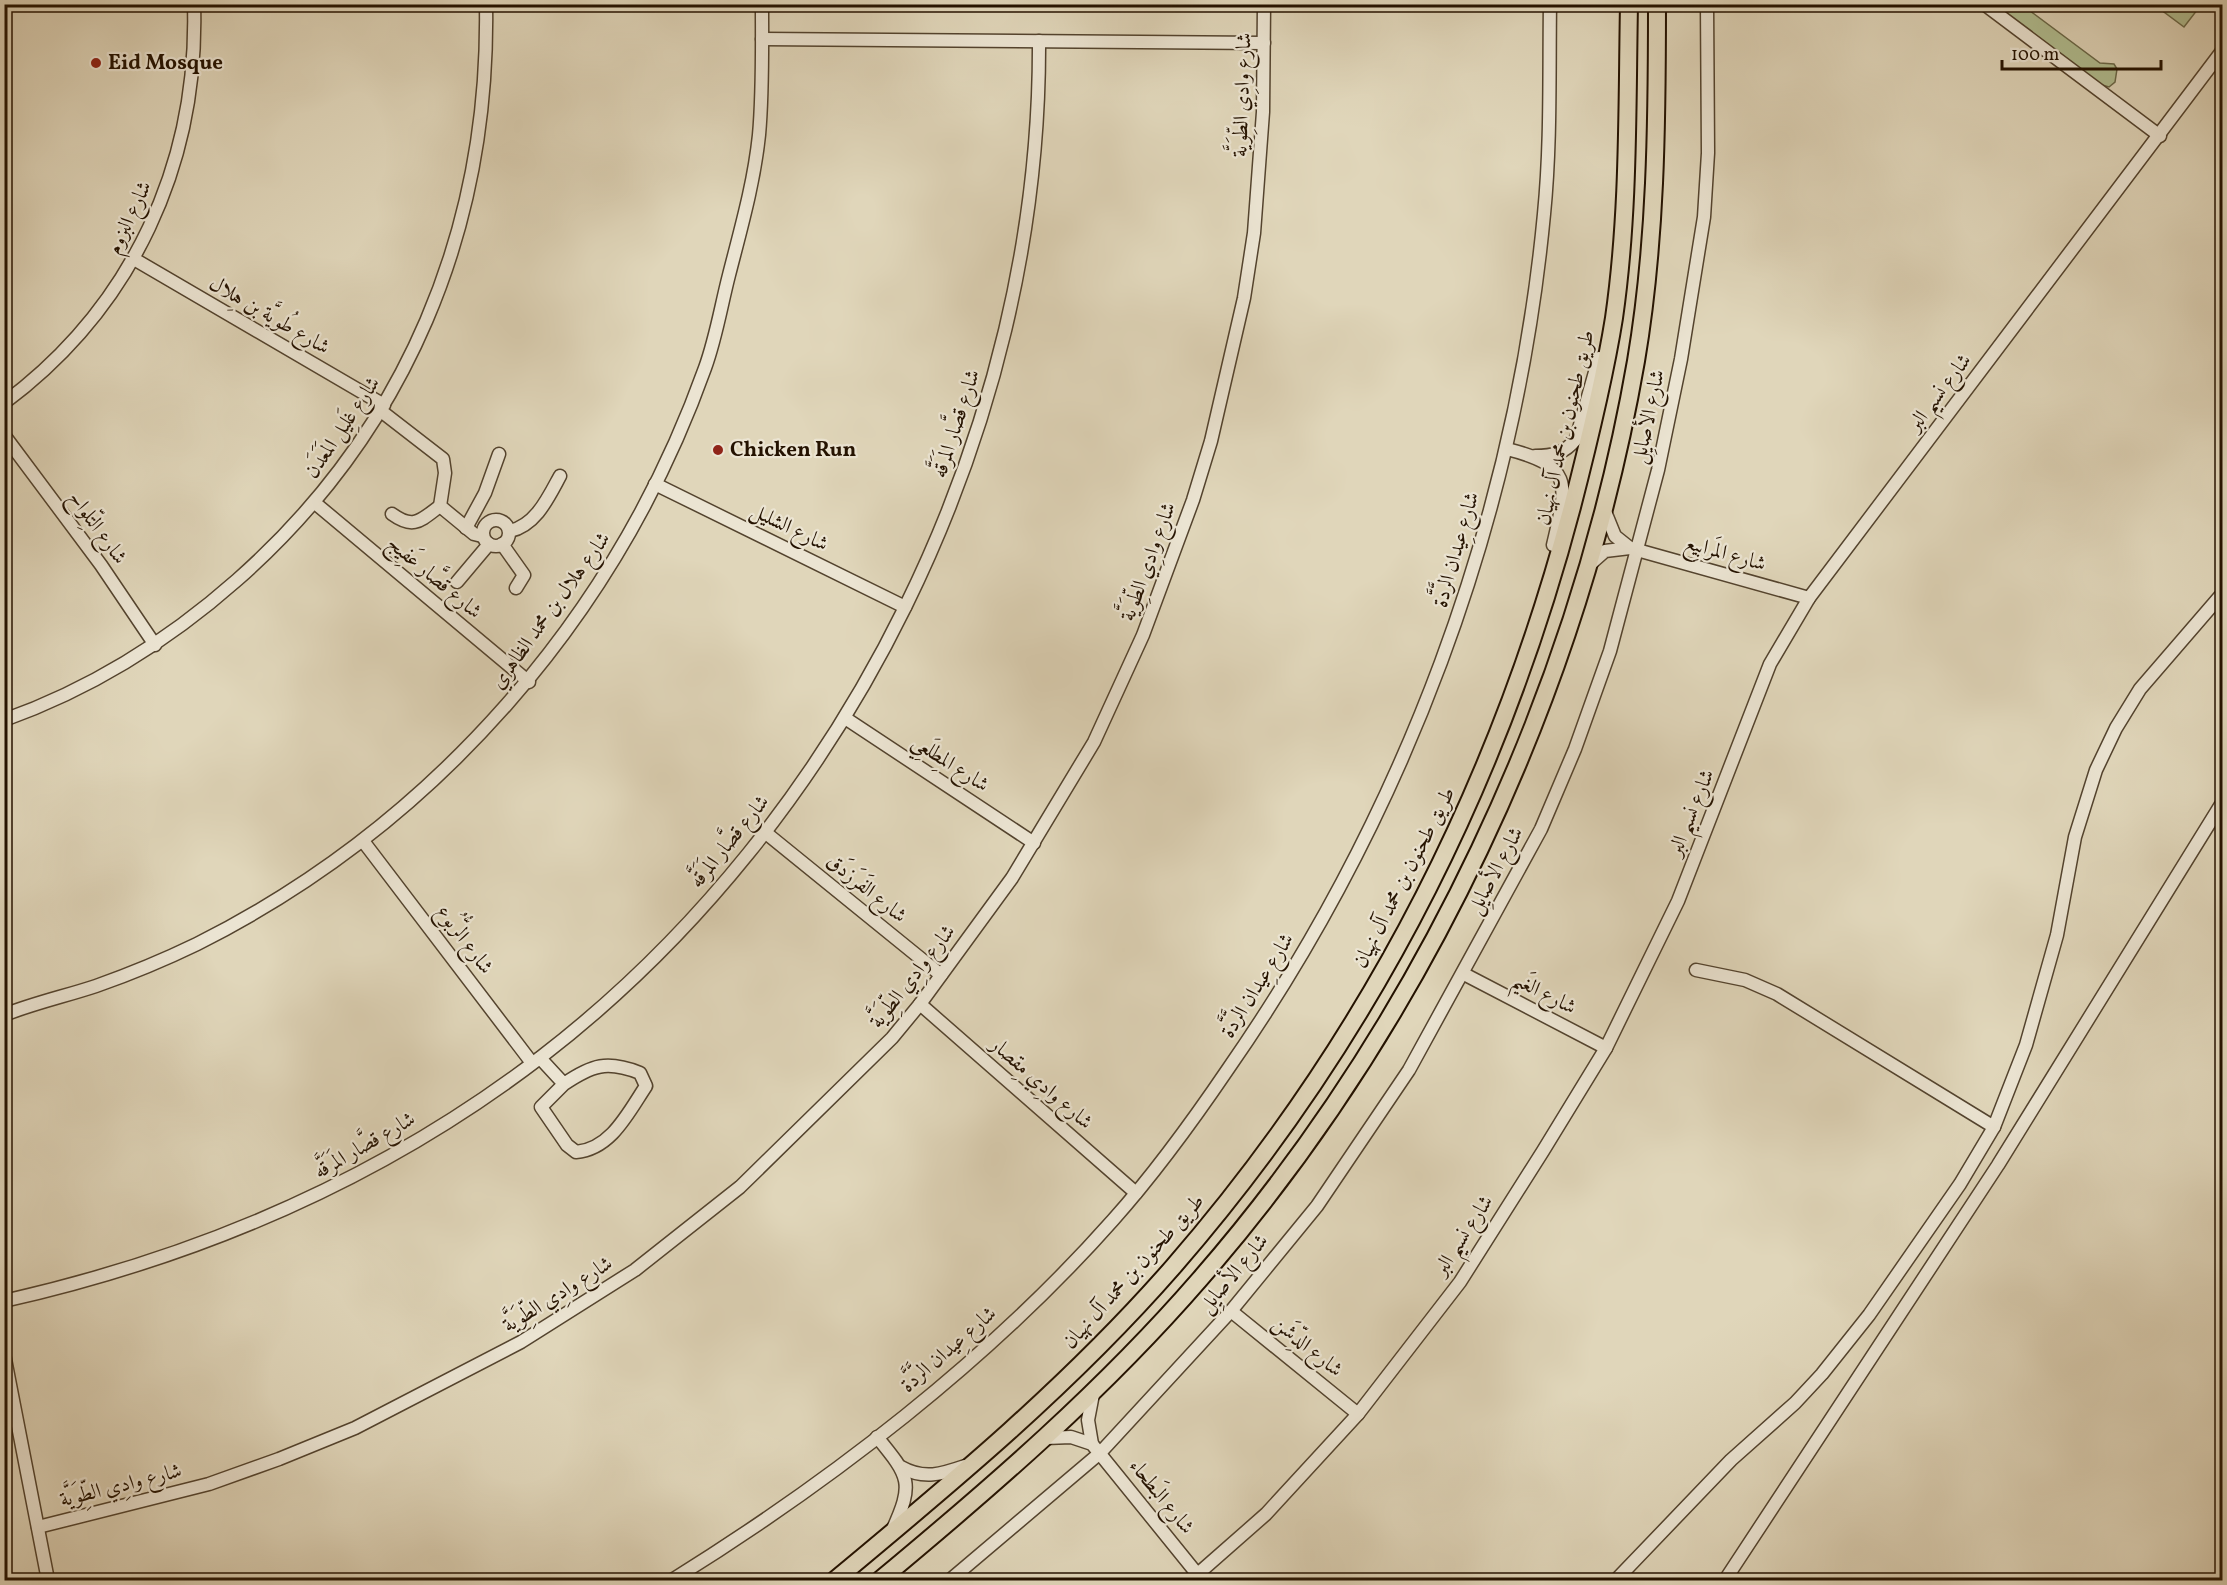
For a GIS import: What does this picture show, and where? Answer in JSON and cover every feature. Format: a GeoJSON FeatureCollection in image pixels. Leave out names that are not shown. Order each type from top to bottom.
{"type":"FeatureCollection","features":[{"type":"Feature","properties":{"kind":"main road","name":"طريق طحنون بن محمد آل نهيان"},"geometry":{"type":"LineString","coordinates":[[835,1581],[978,1461],[1048,1397],[1171,1269],[1235,1193],[1345,1035],[1439,870],[1497,741],[1551,585],[1587,448],[1614,317],[1624,230],[1629,4]]}},
{"type":"Feature","properties":{"kind":"main road"},"geometry":{"type":"LineString","coordinates":[[880,1581],[1046,1438],[1093,1394],[1202,1278],[1327,1114],[1371,1047],[1419,964],[1493,825],[1545,694],[1587,568],[1604,509],[1636,360],[1655,177],[1657,4]]}},
{"type":"Feature","properties":{"kind":"street","name":"شارع البزوم"},"geometry":{"type":"LineString","coordinates":[[4,403],[66,349],[92,320],[134,259],[154,219],[176,163],[195,45],[194,4]]}},
{"type":"Feature","properties":{"kind":"street","name":"شارع غَلِيل المَعَدَن"},"geometry":{"type":"LineString","coordinates":[[4,720],[83,686],[155,645],[198,615],[269,552],[315,503],[383,408],[432,309],[451,259],[465,207],[483,101],[486,4]]}},
{"type":"Feature","properties":{"kind":"street","name":"شارع هلال بن محمد الظاهري"},"geometry":{"type":"LineString","coordinates":[[6,1014],[96,986],[197,944],[298,885],[363,841],[444,771],[529,682],[621,550],[676,440],[706,365],[749,200],[759,135],[762,4]]}},
{"type":"Feature","properties":{"kind":"street","name":"شارع وادِي الطِّوَيَّة"},"geometry":{"type":"LineString","coordinates":[[38,1527],[157,1498],[279,1459],[355,1428],[531,1337],[635,1270],[740,1187],[892,1038],[920,1004],[1012,878],[1094,742],[1143,635],[1193,500],[1210,441],[1244,298],[1254,233],[1263,112],[1264,4]]}},
{"type":"Feature","properties":{"kind":"street","name":"شارع عِيدان الرَّدَّة"},"geometry":{"type":"LineString","coordinates":[[672,1581],[808,1490],[877,1437],[995,1338],[1069,1267],[1136,1193],[1186,1131],[1260,1023],[1340,891],[1370,830],[1443,660],[1466,592],[1507,448],[1518,391],[1544,216],[1550,4]]}},
{"type":"Feature","properties":{"kind":"street","name":"شارع الأصايِل"},"geometry":{"type":"LineString","coordinates":[[950,1581],[1096,1448],[1231,1311],[1317,1206],[1389,1102],[1464,974],[1541,829],[1575,749],[1610,651],[1634,549],[1658,470],[1681,359],[1704,217],[1708,122],[1707,4]]}},
{"type":"Feature","properties":{"kind":"street"},"geometry":{"type":"LineString","coordinates":[[1984,4],[2160,136]]}},
{"type":"Feature","properties":{"kind":"street"},"geometry":{"type":"LineString","coordinates":[[762,39],[1264,42]]}},
{"type":"Feature","properties":{"kind":"street","name":"شارع قصَّار المَرَقَّه"},"geometry":{"type":"LineString","coordinates":[[4,1301],[116,1273],[168,1257],[315,1197],[415,1142],[536,1061],[680,932],[766,833],[844,718],[905,607],[958,485],[993,380],[1024,244],[1038,106],[1039,41]]}},
{"type":"Feature","properties":{"kind":"street","name":"شارع نسيم البر"},"geometry":{"type":"LineString","coordinates":[[1194,1578],[1266,1514],[1358,1414],[1460,1282],[1606,1048],[1678,901],[1770,664],[1809,598],[2223,51]]}},
{"type":"Feature","properties":{"kind":"street","name":"شارع طُويَّة بن هِلال"},"geometry":{"type":"LineString","coordinates":[[134,259],[383,408],[443,459],[445,473],[440,506]]}},
{"type":"Feature","properties":{"kind":"street"},"geometry":{"type":"LineString","coordinates":[[1535,456],[1556,454],[1568,448],[1576,439],[1604,338],[1614,317]]}},
{"type":"Feature","properties":{"kind":"street","name":"شارع التِّلواح"},"geometry":{"type":"LineString","coordinates":[[4,435],[101,565],[155,645]]}},
{"type":"Feature","properties":{"kind":"street"},"geometry":{"type":"LineString","coordinates":[[1507,448],[1535,456],[1553,467],[1563,488],[1564,497],[1550,561],[1551,585]]}},
{"type":"Feature","properties":{"kind":"street"},"geometry":{"type":"LineString","coordinates":[[466,528],[485,493],[499,454]]}},
{"type":"Feature","properties":{"kind":"street"},"geometry":{"type":"LineString","coordinates":[[510,531],[520,529],[530,522],[560,476]]}},
{"type":"Feature","properties":{"kind":"street","name":"شارع الشليل"},"geometry":{"type":"LineString","coordinates":[[655,484],[905,607]]}},
{"type":"Feature","properties":{"kind":"street","name":"شارع قصَّار عَفِيج"},"geometry":{"type":"LineString","coordinates":[[315,503],[529,682]]}},
{"type":"Feature","properties":{"kind":"street"},"geometry":{"type":"LineString","coordinates":[[392,514],[403,522],[411,523],[421,521],[440,506],[474,534],[502,544],[524,575],[516,588]]}},
{"type":"Feature","properties":{"kind":"street"},"geometry":{"type":"LineString","coordinates":[[1604,509],[1615,536],[1634,549]]}},
{"type":"Feature","properties":{"kind":"street"},"geometry":{"type":"LineString","coordinates":[[457,582],[486,540],[484,527],[489,521],[503,522],[510,531]]}},
{"type":"Feature","properties":{"kind":"street"},"geometry":{"type":"LineString","coordinates":[[502,544],[508,538],[510,531]]}},
{"type":"Feature","properties":{"kind":"street","name":"شارع المَرابِيع"},"geometry":{"type":"LineString","coordinates":[[1587,568],[1605,551],[1634,549],[1809,598]]}},
{"type":"Feature","properties":{"kind":"street"},"geometry":{"type":"LineString","coordinates":[[1616,1581],[1731,1460],[1795,1403],[1835,1358],[1947,1206],[1994,1126],[2013,1081],[2041,1000],[2057,935],[2074,837],[2096,770],[2116,728],[2140,689],[2223,594]]}},
{"type":"Feature","properties":{"kind":"street","name":"شارع المِطلَعِي"},"geometry":{"type":"LineString","coordinates":[[844,718],[1034,843]]}},
{"type":"Feature","properties":{"kind":"street"},"geometry":{"type":"LineString","coordinates":[[1725,1581],[1998,1165],[2223,802]]}},
{"type":"Feature","properties":{"kind":"street","name":"شارع الفَرَزدَق"},"geometry":{"type":"LineString","coordinates":[[766,833],[941,975]]}},
{"type":"Feature","properties":{"kind":"street","name":"شارع الرُّبُوع"},"geometry":{"type":"LineString","coordinates":[[363,841],[536,1061],[564,1084]]}},
{"type":"Feature","properties":{"kind":"street"},"geometry":{"type":"LineString","coordinates":[[1696,970],[1745,980],[1777,994],[1994,1126]]}},
{"type":"Feature","properties":{"kind":"street","name":"شارع الغَيم"},"geometry":{"type":"LineString","coordinates":[[1464,974],[1606,1048]]}},
{"type":"Feature","properties":{"kind":"street","name":"شارع وادِي مِقصار"},"geometry":{"type":"LineString","coordinates":[[920,1004],[1136,1193]]}},
{"type":"Feature","properties":{"kind":"street"},"geometry":{"type":"LineString","coordinates":[[618,1065],[640,1073],[646,1086],[620,1127],[591,1151],[576,1152],[567,1144],[541,1107],[564,1084],[587,1068],[618,1065]]}},
{"type":"Feature","properties":{"kind":"street","name":"شارع الدِّشَن"},"geometry":{"type":"LineString","coordinates":[[1231,1311],[1358,1414]]}},
{"type":"Feature","properties":{"kind":"street"},"geometry":{"type":"LineString","coordinates":[[4,1354],[38,1527],[45,1580]]}},
{"type":"Feature","properties":{"kind":"street"},"geometry":{"type":"LineString","coordinates":[[1093,1394],[1088,1420],[1096,1448]]}},
{"type":"Feature","properties":{"kind":"street"},"geometry":{"type":"LineString","coordinates":[[877,1437],[901,1467],[917,1474],[935,1476],[978,1461]]}},
{"type":"Feature","properties":{"kind":"street"},"geometry":{"type":"LineString","coordinates":[[1046,1438],[1071,1437],[1096,1448]]}},
{"type":"Feature","properties":{"kind":"street","name":"شارع البَطحاء"},"geometry":{"type":"LineString","coordinates":[[1096,1448],[1194,1578]]}},
{"type":"Feature","properties":{"kind":"street"},"geometry":{"type":"LineString","coordinates":[[890,1534],[906,1494],[901,1467]]}},
{"type":"Feature","properties":{"kind":"green space"},"geometry":{"type":"Polygon","coordinates":[[[1996,5],[2022,5],[2100,63],[2114,64],[2117,69],[2115,82],[2109,87],[2102,85],[1996,5]]]}},
{"type":"Feature","properties":{"kind":"green space"},"geometry":{"type":"Polygon","coordinates":[[[2163,5],[2201,5],[2184,27],[2160,9],[2163,5]]]}},
{"type":"Feature","properties":{"kind":"place","name":"Eid Mosque"},"geometry":{"type":"Point","coordinates":[96,63]}},
{"type":"Feature","properties":{"kind":"place","name":"Chicken Run"},"geometry":{"type":"Point","coordinates":[718,450]}}]}
